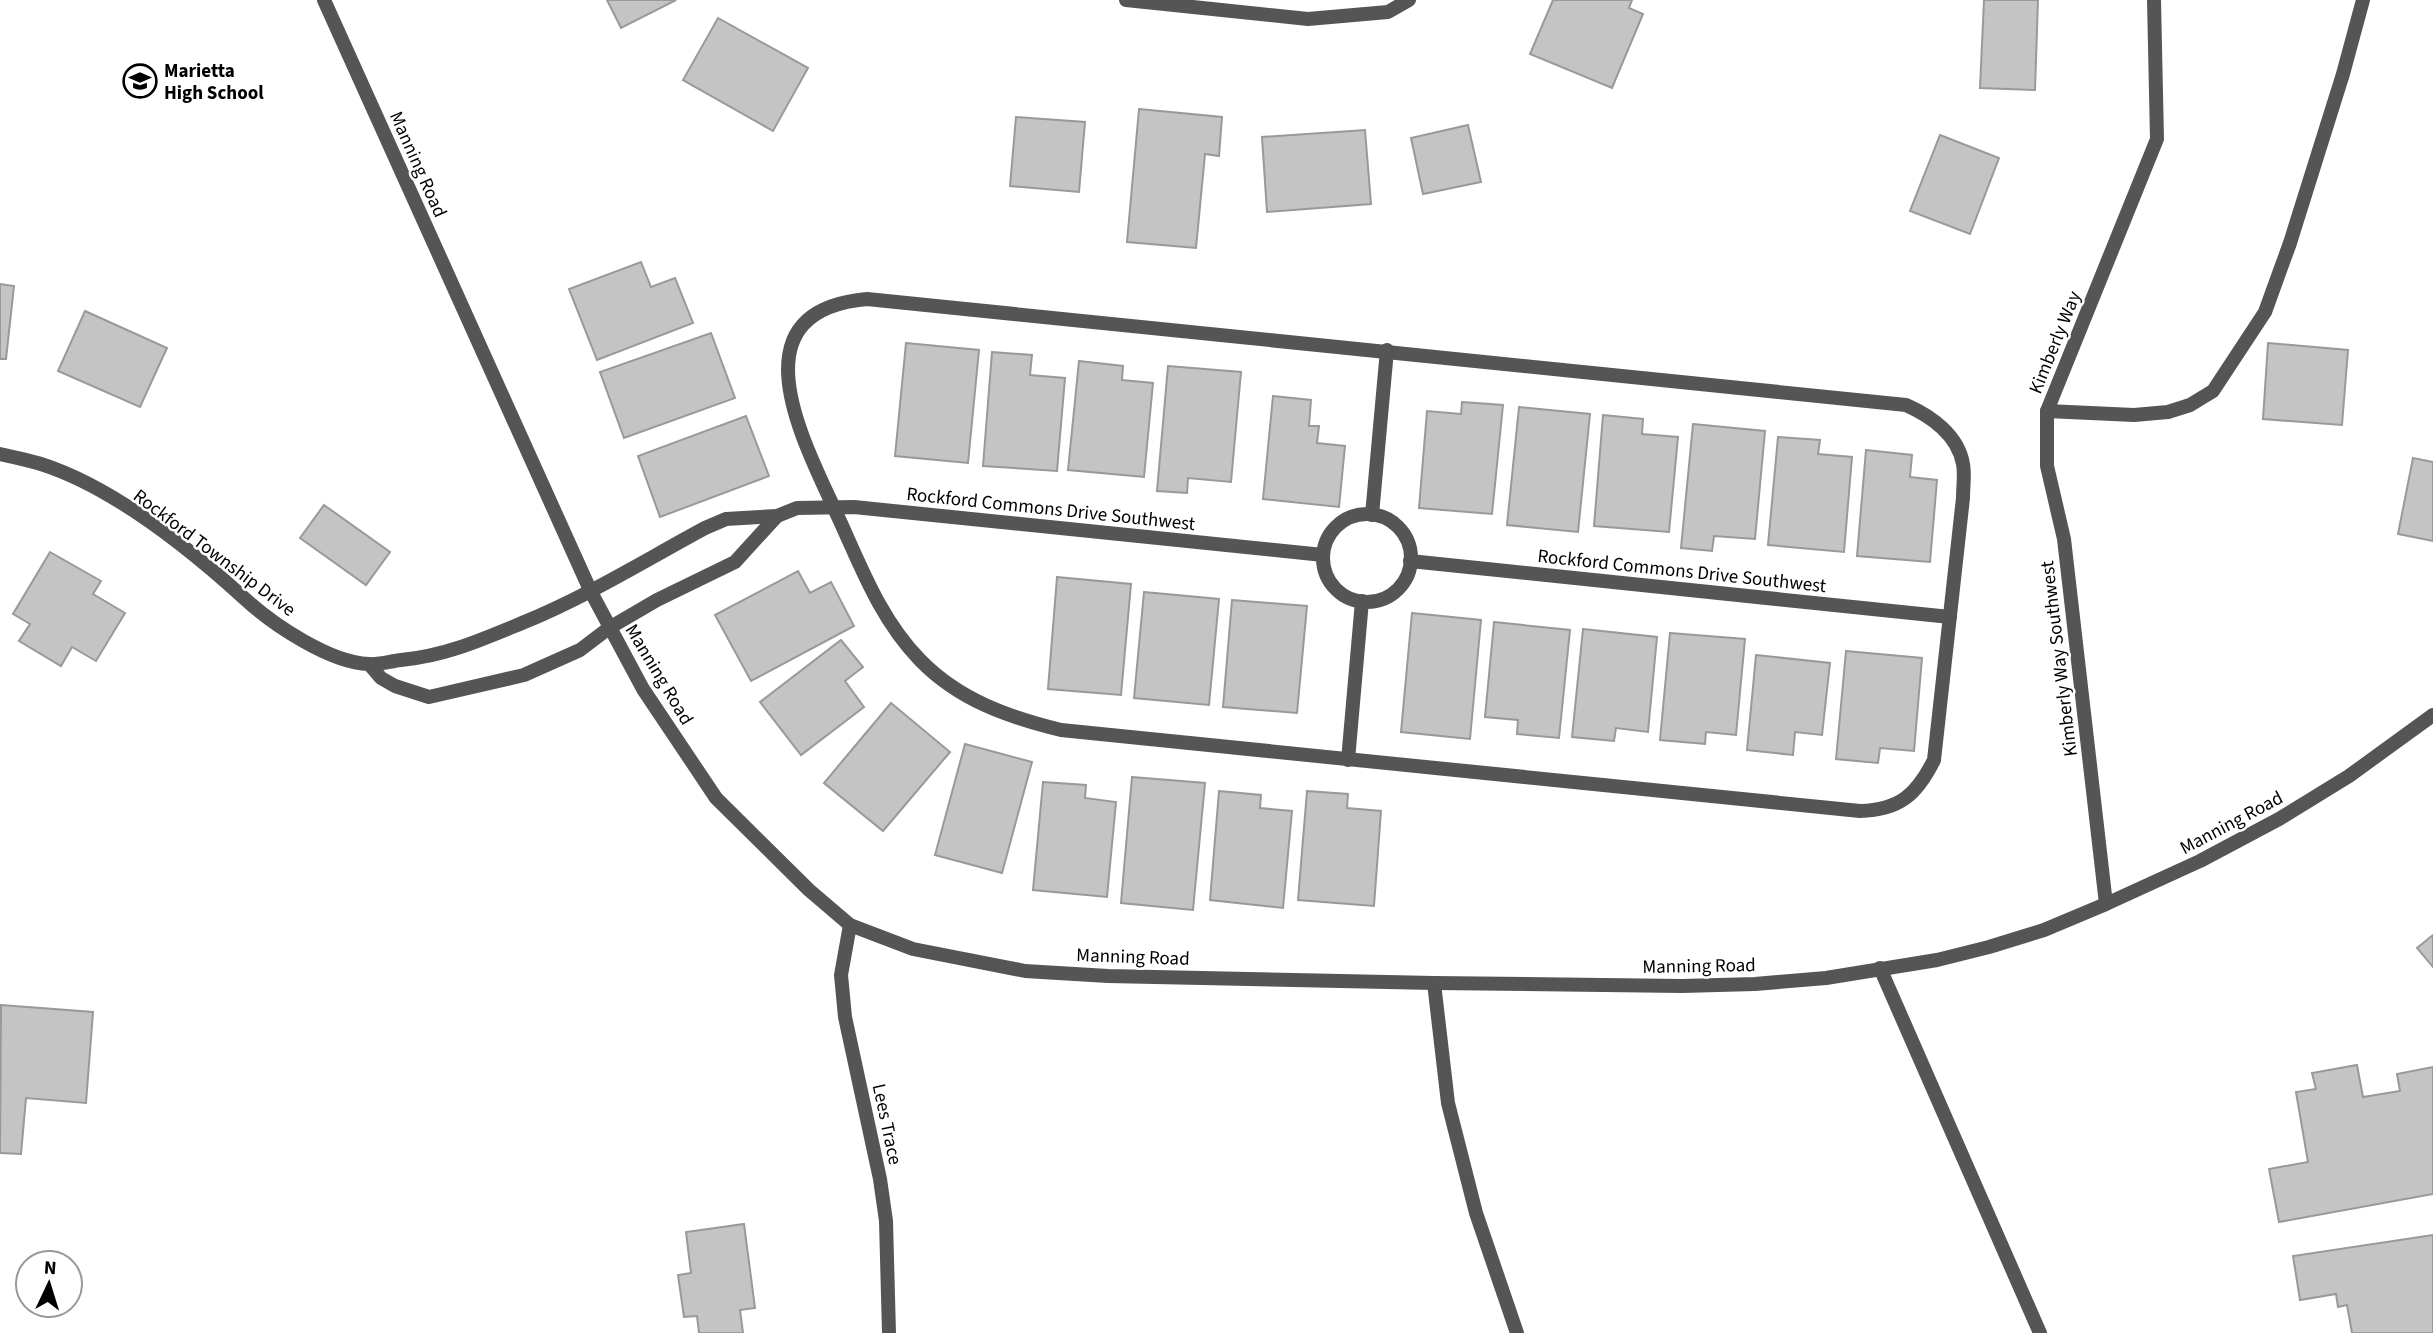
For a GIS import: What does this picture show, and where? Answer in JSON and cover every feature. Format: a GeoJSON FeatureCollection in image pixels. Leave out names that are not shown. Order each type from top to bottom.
{"type":"FeatureCollection","features":[{"type":"Feature","properties":{"kind":"street","name":"Manning Road"},"geometry":{"type":"LineString","coordinates":[[324,0],[591,592],[643,689],[716,798],[809,890],[850,925],[912,949],[1025,971],[1108,976],[1434,984],[1682,986],[1826,978],[1937,960],[1989,947],[2044,930],[2106,904],[2200,861],[2280,819],[2349,776],[2433,715]]}},
{"type":"Feature","properties":{"kind":"street"},"geometry":{"type":"LineString","coordinates":[[1126,0],[1308,19],[1388,12],[1409,0]]}},
{"type":"Feature","properties":{"kind":"street","name":"Kimberly Way"},"geometry":{"type":"LineString","coordinates":[[2154,0],[2157,139],[2047,411],[2134,415],[2168,412],[2190,405],[2213,391],[2265,312],[2290,243],[2343,74],[2363,0]]}},
{"type":"Feature","properties":{"kind":"street"},"geometry":{"type":"LineString","coordinates":[[848,300],[883,300],[1894,402],[1918,410],[1945,429],[1964,464],[1963,498],[1934,760],[1923,782],[1914,792],[1882,810],[1860,811],[1061,730],[1010,717],[978,703],[935,674],[898,635],[876,600],[834,506],[799,426],[787,379],[788,362],[797,335],[806,322],[833,305],[848,300]]}},
{"type":"Feature","properties":{"kind":"street"},"geometry":{"type":"LineString","coordinates":[[1372,515],[1387,350]]}},
{"type":"Feature","properties":{"kind":"street","name":"Kimberly Way Southwest"},"geometry":{"type":"LineString","coordinates":[[2047,411],[2047,466],[2064,539],[2106,904]]}},
{"type":"Feature","properties":{"kind":"street","name":"Rockford Township Drive"},"geometry":{"type":"LineString","coordinates":[[0,454],[43,465],[107,496],[183,546],[247,601],[280,625],[342,659],[369,664],[424,658],[469,646],[551,612],[726,519],[777,516]]}},
{"type":"Feature","properties":{"kind":"street","name":"Rockford Commons Drive Southwest"},"geometry":{"type":"LineString","coordinates":[[777,516],[797,508],[834,506],[1323,555]]}},
{"type":"Feature","properties":{"kind":"street"},"geometry":{"type":"LineString","coordinates":[[1362,514],[1372,515],[1394,523],[1405,536],[1411,552],[1410,569],[1403,585],[1390,597],[1373,602],[1355,601],[1339,593],[1328,579],[1323,555],[1332,530],[1346,520],[1362,514]]}},
{"type":"Feature","properties":{"kind":"street","name":"Rockford Township Drive"},"geometry":{"type":"LineString","coordinates":[[369,664],[381,678],[395,687],[429,697],[535,671],[580,650],[609,628],[657,600],[735,562],[777,516]]}},
{"type":"Feature","properties":{"kind":"street","name":"Rockford Commons Drive Southwest"},"geometry":{"type":"LineString","coordinates":[[1410,561],[1950,617]]}},
{"type":"Feature","properties":{"kind":"street"},"geometry":{"type":"LineString","coordinates":[[1348,760],[1362,601]]}},
{"type":"Feature","properties":{"kind":"street","name":"Lees Trace"},"geometry":{"type":"LineString","coordinates":[[850,925],[841,975],[845,1017],[886,1221],[889,1333]]}},
{"type":"Feature","properties":{"kind":"street"},"geometry":{"type":"LineString","coordinates":[[1880,968],[2039,1333]]}},
{"type":"Feature","properties":{"kind":"street"},"geometry":{"type":"LineString","coordinates":[[1434,984],[1448,1103],[1476,1213],[1517,1333]]}},
{"type":"Feature","properties":{"kind":"building"},"geometry":{"type":"Polygon","coordinates":[[[607,0],[676,0],[621,28],[607,0]]]}},
{"type":"Feature","properties":{"kind":"building"},"geometry":{"type":"Polygon","coordinates":[[[1553,0],[1632,0],[1629,8],[1643,14],[1612,88],[1530,54],[1553,0]]]}},
{"type":"Feature","properties":{"kind":"building"},"geometry":{"type":"Polygon","coordinates":[[[1984,0],[2038,0],[2035,90],[1980,88],[1984,0]]]}},
{"type":"Feature","properties":{"kind":"building"},"geometry":{"type":"Polygon","coordinates":[[[718,18],[808,68],[773,131],[683,80],[718,18]]]}},
{"type":"Feature","properties":{"kind":"building"},"geometry":{"type":"Polygon","coordinates":[[[1139,109],[1222,117],[1219,156],[1205,154],[1196,248],[1127,242],[1139,109]]]}},
{"type":"Feature","properties":{"kind":"building"},"geometry":{"type":"Polygon","coordinates":[[[1016,117],[1085,122],[1079,192],[1010,186],[1016,117]]]}},
{"type":"Feature","properties":{"kind":"building"},"geometry":{"type":"Polygon","coordinates":[[[1468,125],[1481,182],[1423,194],[1411,138],[1468,125]]]}},
{"type":"Feature","properties":{"kind":"building"},"geometry":{"type":"Polygon","coordinates":[[[1365,130],[1371,204],[1267,212],[1262,137],[1365,130]]]}},
{"type":"Feature","properties":{"kind":"building"},"geometry":{"type":"Polygon","coordinates":[[[1940,135],[1999,158],[1970,234],[1910,211],[1940,135]]]}},
{"type":"Feature","properties":{"kind":"building"},"geometry":{"type":"Polygon","coordinates":[[[641,262],[651,287],[675,278],[693,323],[597,360],[569,289],[641,262]]]}},
{"type":"Feature","properties":{"kind":"building"},"geometry":{"type":"Polygon","coordinates":[[[0,284],[14,286],[6,359],[0,359],[0,284]]]}},
{"type":"Feature","properties":{"kind":"building"},"geometry":{"type":"Polygon","coordinates":[[[85,311],[167,348],[140,407],[58,371],[85,311]]]}},
{"type":"Feature","properties":{"kind":"building"},"geometry":{"type":"Polygon","coordinates":[[[711,333],[735,398],[624,438],[600,372],[711,333]]]}},
{"type":"Feature","properties":{"kind":"building"},"geometry":{"type":"Polygon","coordinates":[[[906,343],[979,350],[968,463],[895,456],[906,343]]]}},
{"type":"Feature","properties":{"kind":"building"},"geometry":{"type":"Polygon","coordinates":[[[2268,343],[2348,350],[2342,425],[2263,419],[2268,343]]]}},
{"type":"Feature","properties":{"kind":"building"},"geometry":{"type":"Polygon","coordinates":[[[992,352],[1032,355],[1030,375],[1065,378],[1057,471],[983,466],[992,352]]]}},
{"type":"Feature","properties":{"kind":"building"},"geometry":{"type":"Polygon","coordinates":[[[1079,361],[1123,366],[1122,380],[1153,383],[1144,477],[1068,470],[1079,361]]]}},
{"type":"Feature","properties":{"kind":"building"},"geometry":{"type":"Polygon","coordinates":[[[1168,366],[1241,372],[1231,482],[1188,478],[1187,493],[1157,491],[1168,366]]]}},
{"type":"Feature","properties":{"kind":"building"},"geometry":{"type":"Polygon","coordinates":[[[1273,396],[1311,400],[1309,426],[1319,426],[1317,443],[1345,446],[1339,507],[1263,499],[1273,396]]]}},
{"type":"Feature","properties":{"kind":"building"},"geometry":{"type":"Polygon","coordinates":[[[1462,402],[1503,405],[1492,514],[1419,508],[1427,411],[1461,414],[1462,402]]]}},
{"type":"Feature","properties":{"kind":"building"},"geometry":{"type":"Polygon","coordinates":[[[1519,407],[1590,414],[1578,532],[1507,525],[1519,407]]]}},
{"type":"Feature","properties":{"kind":"building"},"geometry":{"type":"Polygon","coordinates":[[[1603,415],[1643,419],[1642,434],[1678,437],[1669,532],[1594,526],[1603,415]]]}},
{"type":"Feature","properties":{"kind":"building"},"geometry":{"type":"Polygon","coordinates":[[[746,416],[769,476],[660,517],[638,456],[746,416]]]}},
{"type":"Feature","properties":{"kind":"building"},"geometry":{"type":"Polygon","coordinates":[[[1693,424],[1765,431],[1755,539],[1714,536],[1712,551],[1681,548],[1693,424]]]}},
{"type":"Feature","properties":{"kind":"building"},"geometry":{"type":"Polygon","coordinates":[[[1778,437],[1820,440],[1818,454],[1852,457],[1844,552],[1768,545],[1778,437]]]}},
{"type":"Feature","properties":{"kind":"building"},"geometry":{"type":"Polygon","coordinates":[[[1866,450],[1912,455],[1910,477],[1937,480],[1930,562],[1857,556],[1866,450]]]}},
{"type":"Feature","properties":{"kind":"building"},"geometry":{"type":"Polygon","coordinates":[[[2413,458],[2433,462],[2433,541],[2398,534],[2413,458]]]}},
{"type":"Feature","properties":{"kind":"building"},"geometry":{"type":"Polygon","coordinates":[[[324,505],[390,552],[366,585],[300,538],[324,505]]]}},
{"type":"Feature","properties":{"kind":"building"},"geometry":{"type":"Polygon","coordinates":[[[50,552],[101,581],[93,594],[125,613],[96,661],[72,647],[61,666],[19,641],[30,624],[13,614],[50,552]]]}},
{"type":"Feature","properties":{"kind":"building"},"geometry":{"type":"Polygon","coordinates":[[[798,571],[810,593],[831,582],[854,626],[751,681],[715,615],[798,571]]]}},
{"type":"Feature","properties":{"kind":"building"},"geometry":{"type":"Polygon","coordinates":[[[1057,577],[1131,584],[1121,695],[1048,689],[1057,577]]]}},
{"type":"Feature","properties":{"kind":"building"},"geometry":{"type":"Polygon","coordinates":[[[1144,592],[1219,599],[1209,705],[1134,698],[1144,592]]]}},
{"type":"Feature","properties":{"kind":"building"},"geometry":{"type":"Polygon","coordinates":[[[1232,600],[1307,606],[1297,713],[1223,707],[1232,600]]]}},
{"type":"Feature","properties":{"kind":"building"},"geometry":{"type":"Polygon","coordinates":[[[1412,613],[1481,620],[1470,739],[1401,732],[1412,613]]]}},
{"type":"Feature","properties":{"kind":"building"},"geometry":{"type":"Polygon","coordinates":[[[1494,622],[1570,630],[1559,738],[1517,734],[1518,720],[1485,717],[1494,622]]]}},
{"type":"Feature","properties":{"kind":"building"},"geometry":{"type":"Polygon","coordinates":[[[1583,629],[1657,637],[1648,732],[1616,728],[1614,741],[1572,737],[1583,629]]]}},
{"type":"Feature","properties":{"kind":"building"},"geometry":{"type":"Polygon","coordinates":[[[1670,633],[1745,639],[1736,735],[1706,732],[1705,744],[1660,740],[1670,633]]]}},
{"type":"Feature","properties":{"kind":"building"},"geometry":{"type":"Polygon","coordinates":[[[841,640],[863,667],[845,681],[864,707],[801,755],[760,702],[841,640]]]}},
{"type":"Feature","properties":{"kind":"building"},"geometry":{"type":"Polygon","coordinates":[[[1846,651],[1922,658],[1914,751],[1880,748],[1878,763],[1836,759],[1846,651]]]}},
{"type":"Feature","properties":{"kind":"building"},"geometry":{"type":"Polygon","coordinates":[[[1756,655],[1830,663],[1822,735],[1795,732],[1793,755],[1747,750],[1756,655]]]}},
{"type":"Feature","properties":{"kind":"building"},"geometry":{"type":"Polygon","coordinates":[[[891,703],[950,752],[883,831],[824,783],[891,703]]]}},
{"type":"Feature","properties":{"kind":"building"},"geometry":{"type":"Polygon","coordinates":[[[965,744],[1032,762],[1002,873],[935,855],[965,744]]]}},
{"type":"Feature","properties":{"kind":"building"},"geometry":{"type":"Polygon","coordinates":[[[1132,777],[1205,783],[1193,910],[1121,903],[1132,777]]]}},
{"type":"Feature","properties":{"kind":"building"},"geometry":{"type":"Polygon","coordinates":[[[1043,782],[1086,785],[1085,798],[1116,802],[1107,897],[1033,890],[1043,782]]]}},
{"type":"Feature","properties":{"kind":"building"},"geometry":{"type":"Polygon","coordinates":[[[1219,791],[1261,795],[1260,808],[1292,811],[1283,908],[1210,900],[1219,791]]]}},
{"type":"Feature","properties":{"kind":"building"},"geometry":{"type":"Polygon","coordinates":[[[1307,791],[1348,794],[1347,808],[1381,811],[1374,906],[1298,900],[1307,791]]]}},
{"type":"Feature","properties":{"kind":"building"},"geometry":{"type":"Polygon","coordinates":[[[2433,935],[2433,967],[2417,948],[2433,935]]]}},
{"type":"Feature","properties":{"kind":"building"},"geometry":{"type":"Polygon","coordinates":[[[1,1005],[93,1012],[86,1103],[26,1098],[21,1154],[0,1153],[1,1005]]]}},
{"type":"Feature","properties":{"kind":"building"},"geometry":{"type":"Polygon","coordinates":[[[2357,1065],[2363,1097],[2400,1091],[2397,1074],[2433,1067],[2433,1194],[2279,1222],[2269,1169],[2308,1162],[2296,1092],[2316,1089],[2312,1073],[2357,1065]]]}},
{"type":"Feature","properties":{"kind":"building"},"geometry":{"type":"Polygon","coordinates":[[[744,1224],[755,1308],[740,1310],[743,1333],[699,1333],[697,1316],[684,1317],[678,1275],[691,1273],[686,1232],[744,1224]]]}},
{"type":"Feature","properties":{"kind":"building"},"geometry":{"type":"Polygon","coordinates":[[[2433,1235],[2433,1333],[2352,1333],[2347,1305],[2338,1307],[2336,1294],[2300,1300],[2293,1256],[2433,1235]]]}},
{"type":"Feature","properties":{"kind":"place","name":"Marietta High School"},"geometry":{"type":"Point","coordinates":[140,81]}}]}
